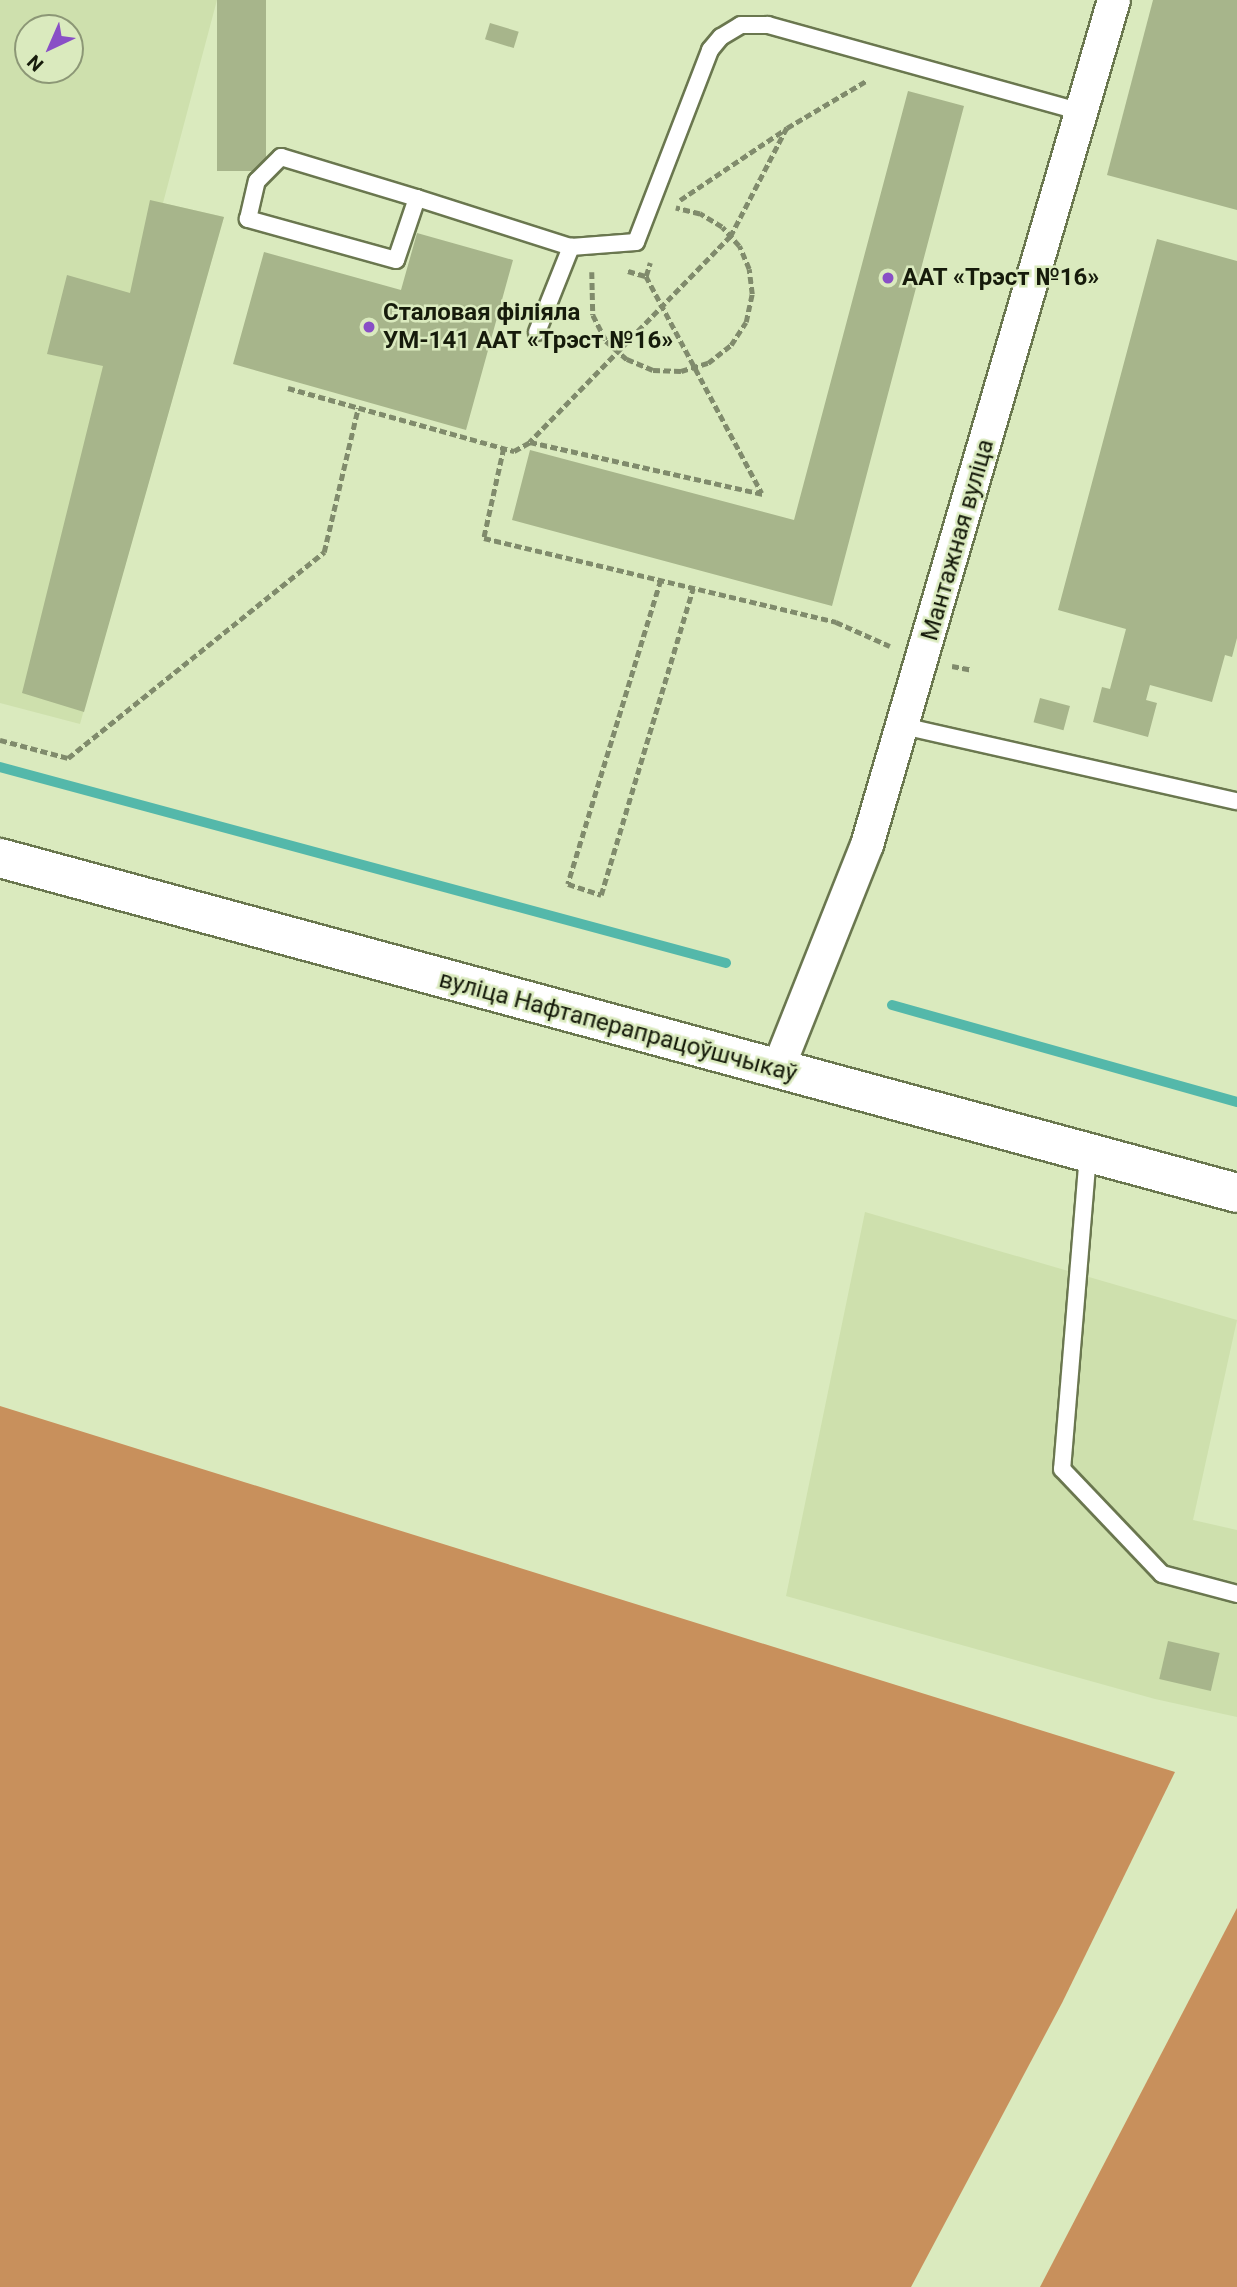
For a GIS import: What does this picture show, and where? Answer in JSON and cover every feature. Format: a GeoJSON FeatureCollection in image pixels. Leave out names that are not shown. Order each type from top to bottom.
{"type":"FeatureCollection","features":[{"type":"Feature","properties":{"kind":"main road","name":"вуліца Нафтаперапрацоўшчыкаў"},"geometry":{"type":"LineString","coordinates":[[0,858],[777,1071],[1237,1193]]}},
{"type":"Feature","properties":{"kind":"street","name":"Мантажная вуліца"},"geometry":{"type":"LineString","coordinates":[[777,1071],[867,845],[923,661],[1114,0]]}},
{"type":"Feature","properties":{"kind":"lane"},"geometry":{"type":"LineString","coordinates":[[417,198],[396,260],[248,219],[257,181],[281,158],[417,198],[571,247],[636,242],[710,50],[721,37],[741,25],[768,25],[1082,112]]}},
{"type":"Feature","properties":{"kind":"lane"},"geometry":{"type":"LineString","coordinates":[[537,332],[571,247]]}},
{"type":"Feature","properties":{"kind":"lane"},"geometry":{"type":"LineString","coordinates":[[903,726],[1237,801]]}},
{"type":"Feature","properties":{"kind":"lane"},"geometry":{"type":"LineString","coordinates":[[1088,1154],[1062,1469],[1162,1574],[1237,1594]]}},
{"type":"Feature","properties":{"kind":"path"},"geometry":{"type":"LineString","coordinates":[[594,260],[591,302],[606,341],[627,359],[653,370],[695,367],[731,345],[746,322],[752,294],[749,269],[730,236],[700,214],[668,208],[787,128],[899,61]]}},
{"type":"Feature","properties":{"kind":"path"},"geometry":{"type":"LineString","coordinates":[[288,388],[514,451],[530,442],[730,236],[787,128]]}},
{"type":"Feature","properties":{"kind":"path"},"geometry":{"type":"LineString","coordinates":[[646,276],[654,251]]}},
{"type":"Feature","properties":{"kind":"path"},"geometry":{"type":"LineString","coordinates":[[530,442],[763,494],[646,276],[620,268]]}},
{"type":"Feature","properties":{"kind":"path"},"geometry":{"type":"LineString","coordinates":[[0,740],[68,758],[324,552],[358,408]]}},
{"type":"Feature","properties":{"kind":"path"},"geometry":{"type":"LineString","coordinates":[[504,448],[484,538],[836,622],[923,661],[972,670]]}},
{"type":"Feature","properties":{"kind":"path"},"geometry":{"type":"LineString","coordinates":[[661,580],[568,884],[601,895],[693,588]]}},
{"type":"Feature","properties":{"kind":"shaded area"},"geometry":{"type":"Polygon","coordinates":[[[0,0],[217,0],[163,203],[224,217],[80,724],[0,703],[0,0]]]}},
{"type":"Feature","properties":{"kind":"shaded area"},"geometry":{"type":"Polygon","coordinates":[[[865,1212],[1237,1320],[1193,1520],[1237,1530],[1237,1717],[1155,1699],[786,1596],[865,1212]]]}},
{"type":"Feature","properties":{"kind":"shaded area"},"geometry":{"type":"Polygon","coordinates":[[[0,1406],[1175,1772],[1062,2003],[911,2287],[0,2287],[0,1406]]]}},
{"type":"Feature","properties":{"kind":"shaded area"},"geometry":{"type":"Polygon","coordinates":[[[1237,1908],[1237,2287],[1040,2287],[1237,1908]]]}},
{"type":"Feature","properties":{"kind":"building"},"geometry":{"type":"Polygon","coordinates":[[[217,0],[266,0],[266,171],[217,171],[217,0]]]}},
{"type":"Feature","properties":{"kind":"building"},"geometry":{"type":"Polygon","coordinates":[[[1153,0],[1237,0],[1237,210],[1107,175],[1153,0]]]}},
{"type":"Feature","properties":{"kind":"building"},"geometry":{"type":"Polygon","coordinates":[[[490,23],[519,32],[514,48],[485,39],[490,23]]]}},
{"type":"Feature","properties":{"kind":"building","name":"ААТ «Трэст №16»"},"geometry":{"type":"Polygon","coordinates":[[[908,91],[964,106],[832,606],[512,520],[530,450],[794,520],[908,91]]]}},
{"type":"Feature","properties":{"kind":"building"},"geometry":{"type":"Polygon","coordinates":[[[150,200],[224,217],[84,712],[22,693],[103,366],[47,354],[67,275],[130,293],[150,200]]]}},
{"type":"Feature","properties":{"kind":"building","name":"Сталовая філіяла УМ-141 ААТ «Трэст №16»"},"geometry":{"type":"Polygon","coordinates":[[[417,233],[513,260],[466,430],[233,364],[264,252],[401,290],[417,233]]]}},
{"type":"Feature","properties":{"kind":"building"},"geometry":{"type":"Polygon","coordinates":[[[1157,239],[1237,261],[1237,638],[1232,657],[1225,655],[1212,702],[1150,685],[1146,700],[1157,703],[1148,737],[1093,722],[1102,687],[1110,689],[1126,629],[1058,610],[1157,239]]]}},
{"type":"Feature","properties":{"kind":"building"},"geometry":{"type":"Polygon","coordinates":[[[1040,698],[1070,706],[1063,730],[1034,722],[1040,698]]]}},
{"type":"Feature","properties":{"kind":"building"},"geometry":{"type":"Polygon","coordinates":[[[1168,1641],[1220,1653],[1211,1691],[1159,1679],[1168,1641]]]}},
{"type":"Feature","properties":{"kind":"waterway"},"geometry":{"type":"LineString","coordinates":[[0,767],[726,963]]}},
{"type":"Feature","properties":{"kind":"waterway"},"geometry":{"type":"LineString","coordinates":[[892,1005],[1237,1102]]}},
{"type":"Feature","properties":{"kind":"place","name":"ААТ «Трэст №16»"},"geometry":{"type":"Point","coordinates":[888,278]}},
{"type":"Feature","properties":{"kind":"place","name":"Сталовая філіяла УМ-141 ААТ «Трэст №16»"},"geometry":{"type":"Point","coordinates":[369,327]}}]}
